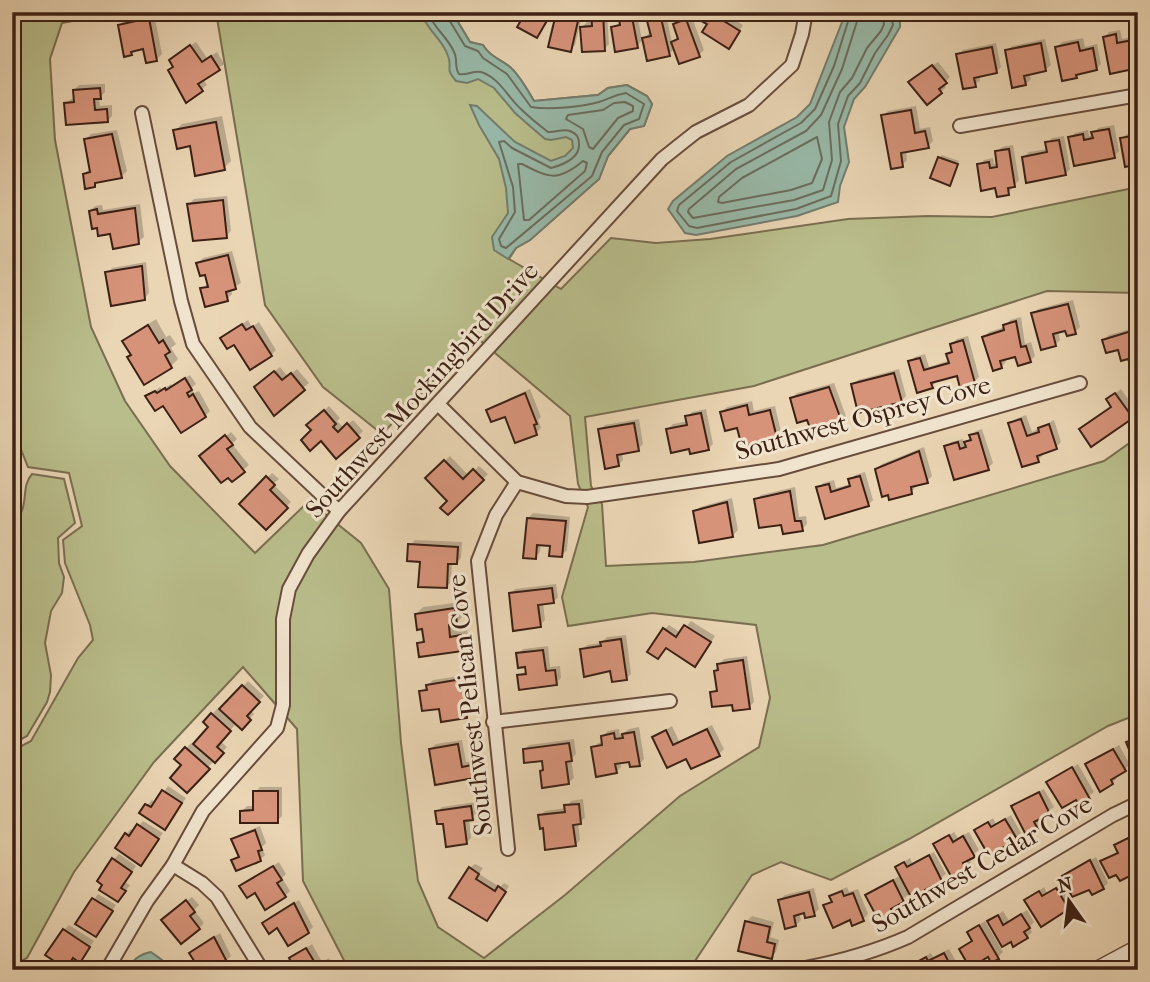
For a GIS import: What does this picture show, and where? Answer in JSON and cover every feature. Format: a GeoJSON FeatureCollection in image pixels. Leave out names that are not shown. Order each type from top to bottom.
{"type":"FeatureCollection","features":[{"type":"Feature","properties":{"kind":"street","name":"Southwest Mockingbird Drive"},"geometry":{"type":"LineString","coordinates":[[107,970],[147,901],[173,866],[204,811],[277,728],[283,705],[283,619],[289,589],[308,555],[339,511],[662,159],[696,132],[750,105],[792,65],[806,12]]}},
{"type":"Feature","properties":{"kind":"street"},"geometry":{"type":"LineString","coordinates":[[960,125],[1138,95]]}},
{"type":"Feature","properties":{"kind":"street"},"geometry":{"type":"LineString","coordinates":[[142,113],[180,301],[193,344],[250,427],[339,511]]}},
{"type":"Feature","properties":{"kind":"street","name":"Southwest Osprey Cove"},"geometry":{"type":"LineString","coordinates":[[438,404],[517,482],[566,496],[587,497],[779,469],[1080,383]]}},
{"type":"Feature","properties":{"kind":"street","name":"Southwest Pelican Cove"},"geometry":{"type":"LineString","coordinates":[[508,849],[478,561],[496,515],[517,482]]}},
{"type":"Feature","properties":{"kind":"street"},"geometry":{"type":"LineString","coordinates":[[493,722],[670,701]]}},
{"type":"Feature","properties":{"kind":"street","name":"Southwest Cedar Cove"},"geometry":{"type":"LineString","coordinates":[[805,968],[852,959],[908,937],[1138,803]]}},
{"type":"Feature","properties":{"kind":"street"},"geometry":{"type":"LineString","coordinates":[[173,866],[202,883],[216,897],[262,970]]}},
{"type":"Feature","properties":{"kind":"street"},"geometry":{"type":"LineString","coordinates":[[1097,970],[1138,948]]}},
{"type":"Feature","properties":{"kind":"green space"},"geometry":{"type":"Polygon","coordinates":[[[12,12],[121,12],[62,23],[50,59],[55,140],[91,327],[125,401],[170,466],[255,553],[309,501],[361,543],[389,589],[401,743],[418,881],[438,927],[484,958],[565,895],[680,796],[759,747],[770,698],[756,625],[652,613],[568,626],[562,597],[588,507],[578,484],[570,416],[476,337],[382,434],[323,387],[265,305],[216,12],[452,12],[470,42],[483,45],[510,67],[534,101],[598,95],[608,88],[627,85],[647,96],[652,104],[644,126],[630,129],[608,156],[599,179],[530,240],[516,248],[509,259],[561,289],[611,238],[656,243],[710,239],[848,219],[992,217],[1138,187],[1138,293],[1047,291],[754,386],[585,417],[591,486],[602,504],[606,566],[694,562],[823,545],[1104,461],[1138,437],[1138,714],[1108,726],[831,880],[781,862],[752,875],[689,970],[349,970],[303,881],[297,729],[243,667],[154,762],[74,872],[27,958],[12,966],[12,751],[31,741],[78,658],[93,640],[90,625],[65,563],[63,540],[82,526],[69,473],[28,467],[12,427],[12,12]]]}},
{"type":"Feature","properties":{"kind":"green space"},"geometry":{"type":"Polygon","coordinates":[[[32,474],[64,479],[75,523],[58,538],[59,563],[64,577],[62,593],[51,611],[45,643],[51,675],[50,692],[27,736],[12,744],[12,525],[22,511],[26,486],[32,474]]]}},
{"type":"Feature","properties":{"kind":"water"},"geometry":{"type":"Polygon","coordinates":[[[421,12],[452,12],[470,42],[483,45],[510,67],[534,101],[598,95],[608,88],[627,85],[647,96],[652,104],[644,126],[630,129],[608,156],[599,179],[530,240],[516,248],[508,259],[494,250],[492,237],[508,213],[506,188],[499,159],[470,105],[477,106],[515,142],[551,161],[565,156],[573,148],[572,140],[566,137],[545,139],[515,113],[494,88],[478,79],[467,83],[456,81],[450,73],[446,50],[421,12]]]}},
{"type":"Feature","properties":{"kind":"water"},"geometry":{"type":"Polygon","coordinates":[[[846,12],[895,12],[900,19],[900,27],[865,87],[854,99],[844,127],[849,162],[840,186],[838,202],[797,216],[696,235],[685,233],[668,209],[673,201],[727,156],[797,117],[810,104],[846,12]]]}},
{"type":"Feature","properties":{"kind":"water"},"geometry":{"type":"Polygon","coordinates":[[[151,952],[170,970],[129,970],[137,958],[151,952]]]}},
{"type":"Feature","properties":{"kind":"building"},"geometry":{"type":"Polygon","coordinates":[[[526,12],[552,12],[537,38],[517,27],[526,12]]]}},
{"type":"Feature","properties":{"kind":"building"},"geometry":{"type":"Polygon","coordinates":[[[567,12],[580,12],[571,52],[548,47],[555,18],[566,20],[567,12]]]}},
{"type":"Feature","properties":{"kind":"building"},"geometry":{"type":"Polygon","coordinates":[[[591,12],[603,12],[605,51],[582,52],[580,27],[592,26],[591,12]]]}},
{"type":"Feature","properties":{"kind":"building"},"geometry":{"type":"Polygon","coordinates":[[[618,12],[631,12],[638,48],[615,52],[611,27],[620,25],[618,12]]]}},
{"type":"Feature","properties":{"kind":"building"},"geometry":{"type":"Polygon","coordinates":[[[697,12],[709,12],[740,31],[729,49],[702,32],[707,24],[694,17],[697,12]]]}},
{"type":"Feature","properties":{"kind":"building"},"geometry":{"type":"Polygon","coordinates":[[[149,18],[157,61],[146,63],[143,49],[124,57],[118,25],[149,18]]]}},
{"type":"Feature","properties":{"kind":"building"},"geometry":{"type":"Polygon","coordinates":[[[661,18],[670,56],[647,61],[642,38],[651,36],[647,21],[661,18]]]}},
{"type":"Feature","properties":{"kind":"building"},"geometry":{"type":"Polygon","coordinates":[[[686,19],[700,57],[679,64],[671,42],[678,39],[673,24],[686,19]]]}},
{"type":"Feature","properties":{"kind":"building"},"geometry":{"type":"Polygon","coordinates":[[[1116,34],[1117,43],[1138,39],[1138,68],[1110,74],[1103,37],[1116,34]]]}},
{"type":"Feature","properties":{"kind":"building"},"geometry":{"type":"Polygon","coordinates":[[[1078,42],[1080,51],[1093,48],[1097,70],[1062,81],[1055,47],[1078,42]]]}},
{"type":"Feature","properties":{"kind":"building"},"geometry":{"type":"Polygon","coordinates":[[[1041,43],[1046,71],[1024,76],[1026,85],[1012,88],[1005,50],[1041,43]]]}},
{"type":"Feature","properties":{"kind":"building"},"geometry":{"type":"Polygon","coordinates":[[[190,45],[202,62],[211,56],[220,70],[198,84],[203,91],[186,103],[168,70],[173,67],[169,60],[190,45]]]}},
{"type":"Feature","properties":{"kind":"building"},"geometry":{"type":"Polygon","coordinates":[[[992,47],[997,73],[974,78],[976,87],[963,89],[956,54],[992,47]]]}},
{"type":"Feature","properties":{"kind":"building"},"geometry":{"type":"Polygon","coordinates":[[[932,65],[947,83],[939,89],[942,93],[927,105],[908,82],[932,65]]]}},
{"type":"Feature","properties":{"kind":"building"},"geometry":{"type":"Polygon","coordinates":[[[100,88],[101,99],[94,99],[95,110],[107,109],[108,122],[66,125],[64,103],[74,102],[73,90],[100,88]]]}},
{"type":"Feature","properties":{"kind":"building"},"geometry":{"type":"Polygon","coordinates":[[[911,110],[915,133],[925,131],[929,148],[901,153],[903,167],[891,169],[881,115],[911,110]]]}},
{"type":"Feature","properties":{"kind":"building"},"geometry":{"type":"Polygon","coordinates":[[[216,122],[225,170],[195,176],[190,146],[177,149],[173,130],[216,122]]]}},
{"type":"Feature","properties":{"kind":"building"},"geometry":{"type":"Polygon","coordinates":[[[1109,129],[1115,158],[1074,166],[1068,137],[1083,134],[1084,140],[1093,138],[1091,132],[1109,129]]]}},
{"type":"Feature","properties":{"kind":"building"},"geometry":{"type":"Polygon","coordinates":[[[112,134],[122,178],[95,183],[95,187],[85,189],[83,174],[90,172],[84,139],[112,134]]]}},
{"type":"Feature","properties":{"kind":"building"},"geometry":{"type":"Polygon","coordinates":[[[1138,135],[1138,164],[1125,167],[1120,138],[1138,135]]]}},
{"type":"Feature","properties":{"kind":"building"},"geometry":{"type":"Polygon","coordinates":[[[1059,140],[1066,175],[1026,183],[1022,157],[1047,152],[1045,142],[1059,140]]]}},
{"type":"Feature","properties":{"kind":"building"},"geometry":{"type":"Polygon","coordinates":[[[1009,149],[1015,187],[1008,188],[1009,195],[997,197],[995,188],[981,191],[977,164],[989,162],[990,168],[997,167],[995,151],[1009,149]]]}},
{"type":"Feature","properties":{"kind":"building"},"geometry":{"type":"Polygon","coordinates":[[[938,157],[958,164],[950,186],[930,178],[938,157]]]}},
{"type":"Feature","properties":{"kind":"building"},"geometry":{"type":"Polygon","coordinates":[[[223,200],[227,238],[193,241],[187,204],[223,200]]]}},
{"type":"Feature","properties":{"kind":"building"},"geometry":{"type":"Polygon","coordinates":[[[135,208],[139,244],[113,249],[110,234],[98,236],[97,228],[92,229],[89,211],[97,209],[98,214],[135,208]]]}},
{"type":"Feature","properties":{"kind":"building"},"geometry":{"type":"Polygon","coordinates":[[[228,255],[236,289],[226,292],[228,301],[205,307],[200,288],[208,287],[205,275],[200,276],[196,263],[228,255]]]}},
{"type":"Feature","properties":{"kind":"building"},"geometry":{"type":"Polygon","coordinates":[[[142,266],[145,300],[111,306],[105,272],[142,266]]]}},
{"type":"Feature","properties":{"kind":"building"},"geometry":{"type":"Polygon","coordinates":[[[1068,304],[1076,334],[1067,336],[1065,331],[1053,334],[1056,346],[1041,350],[1031,313],[1068,304]]]}},
{"type":"Feature","properties":{"kind":"building"},"geometry":{"type":"Polygon","coordinates":[[[1016,321],[1021,347],[1026,346],[1031,362],[1018,366],[1015,357],[1000,361],[1002,368],[993,371],[982,337],[1004,330],[1003,325],[1016,321]]]}},
{"type":"Feature","properties":{"kind":"building"},"geometry":{"type":"Polygon","coordinates":[[[242,324],[246,330],[253,326],[272,356],[250,370],[234,345],[227,349],[220,338],[242,324]]]}},
{"type":"Feature","properties":{"kind":"building"},"geometry":{"type":"Polygon","coordinates":[[[148,325],[159,343],[163,340],[170,352],[165,355],[172,368],[144,385],[127,357],[131,355],[122,341],[148,325]]]}},
{"type":"Feature","properties":{"kind":"building"},"geometry":{"type":"Polygon","coordinates":[[[1138,329],[1138,365],[1131,367],[1128,359],[1121,361],[1118,350],[1106,353],[1102,340],[1138,329]]]}},
{"type":"Feature","properties":{"kind":"building"},"geometry":{"type":"Polygon","coordinates":[[[963,340],[975,383],[960,388],[957,376],[931,383],[933,388],[917,393],[908,361],[920,358],[924,370],[949,363],[946,354],[952,352],[950,344],[963,340]]]}},
{"type":"Feature","properties":{"kind":"building"},"geometry":{"type":"Polygon","coordinates":[[[274,371],[282,380],[291,373],[305,390],[274,416],[254,387],[274,371]]]}},
{"type":"Feature","properties":{"kind":"building"},"geometry":{"type":"Polygon","coordinates":[[[894,373],[902,402],[858,413],[851,384],[894,373]]]}},
{"type":"Feature","properties":{"kind":"building"},"geometry":{"type":"Polygon","coordinates":[[[185,378],[192,390],[187,393],[189,397],[193,394],[206,417],[181,433],[163,406],[155,411],[145,396],[165,388],[166,390],[185,378]]]}},
{"type":"Feature","properties":{"kind":"building"},"geometry":{"type":"Polygon","coordinates":[[[829,387],[843,425],[827,430],[825,424],[810,428],[807,420],[797,423],[790,398],[829,387]]]}},
{"type":"Feature","properties":{"kind":"building"},"geometry":{"type":"Polygon","coordinates":[[[525,393],[537,424],[534,425],[537,435],[515,443],[505,417],[491,422],[486,410],[525,393]]]}},
{"type":"Feature","properties":{"kind":"building"},"geometry":{"type":"Polygon","coordinates":[[[1115,393],[1133,418],[1091,447],[1079,429],[1111,407],[1106,399],[1115,393]]]}},
{"type":"Feature","properties":{"kind":"building"},"geometry":{"type":"Polygon","coordinates":[[[747,405],[749,415],[770,410],[777,438],[742,447],[737,428],[725,431],[720,412],[747,405]]]}},
{"type":"Feature","properties":{"kind":"building"},"geometry":{"type":"Polygon","coordinates":[[[324,410],[336,424],[333,427],[338,432],[347,423],[360,438],[336,459],[321,441],[310,451],[301,440],[311,430],[306,425],[324,410]]]}},
{"type":"Feature","properties":{"kind":"building"},"geometry":{"type":"Polygon","coordinates":[[[701,413],[709,450],[690,454],[689,449],[671,453],[666,429],[687,425],[685,416],[701,413]]]}},
{"type":"Feature","properties":{"kind":"building"},"geometry":{"type":"Polygon","coordinates":[[[1021,419],[1027,436],[1039,432],[1038,428],[1049,424],[1057,449],[1037,456],[1039,462],[1022,467],[1008,423],[1021,419]]]}},
{"type":"Feature","properties":{"kind":"building"},"geometry":{"type":"Polygon","coordinates":[[[634,423],[639,451],[617,455],[619,466],[605,469],[598,429],[634,423]]]}},
{"type":"Feature","properties":{"kind":"building"},"geometry":{"type":"Polygon","coordinates":[[[978,433],[989,470],[954,480],[944,446],[958,442],[960,449],[966,447],[964,442],[971,440],[969,435],[978,433]]]}},
{"type":"Feature","properties":{"kind":"building"},"geometry":{"type":"Polygon","coordinates":[[[225,435],[233,445],[227,449],[245,472],[232,482],[228,478],[221,483],[199,456],[225,435]]]}},
{"type":"Feature","properties":{"kind":"building"},"geometry":{"type":"Polygon","coordinates":[[[919,451],[928,483],[911,487],[912,494],[889,500],[888,495],[882,497],[875,469],[919,451]]]}},
{"type":"Feature","properties":{"kind":"building"},"geometry":{"type":"Polygon","coordinates":[[[444,460],[463,479],[473,469],[484,480],[448,515],[440,508],[447,501],[425,478],[444,460]]]}},
{"type":"Feature","properties":{"kind":"building"},"geometry":{"type":"Polygon","coordinates":[[[266,476],[275,485],[270,490],[288,508],[266,530],[239,504],[266,476]]]}},
{"type":"Feature","properties":{"kind":"building"},"geometry":{"type":"Polygon","coordinates":[[[860,476],[869,506],[825,519],[816,487],[829,484],[831,492],[850,486],[848,479],[860,476]]]}},
{"type":"Feature","properties":{"kind":"building"},"geometry":{"type":"Polygon","coordinates":[[[790,491],[795,521],[801,521],[803,531],[783,534],[781,525],[759,528],[754,499],[790,491]]]}},
{"type":"Feature","properties":{"kind":"building"},"geometry":{"type":"Polygon","coordinates":[[[727,502],[733,537],[699,543],[693,511],[727,502]]]}},
{"type":"Feature","properties":{"kind":"building"},"geometry":{"type":"Polygon","coordinates":[[[527,518],[566,521],[562,557],[549,556],[550,546],[537,545],[536,559],[523,558],[527,518]]]}},
{"type":"Feature","properties":{"kind":"building"},"geometry":{"type":"Polygon","coordinates":[[[408,544],[458,547],[457,564],[448,564],[447,588],[418,587],[420,562],[407,561],[408,544]]]}},
{"type":"Feature","properties":{"kind":"building"},"geometry":{"type":"Polygon","coordinates":[[[552,588],[554,603],[538,605],[541,627],[513,631],[509,593],[552,588]]]}},
{"type":"Feature","properties":{"kind":"building"},"geometry":{"type":"Polygon","coordinates":[[[455,608],[457,624],[449,625],[450,637],[461,635],[463,651],[419,657],[417,643],[424,642],[422,629],[417,630],[415,614],[455,608]]]}},
{"type":"Feature","properties":{"kind":"building"},"geometry":{"type":"Polygon","coordinates":[[[684,625],[711,642],[695,667],[666,648],[658,659],[647,652],[663,628],[676,637],[684,625]]]}},
{"type":"Feature","properties":{"kind":"building"},"geometry":{"type":"Polygon","coordinates":[[[621,639],[627,680],[612,682],[610,671],[584,677],[580,649],[621,639]]]}},
{"type":"Feature","properties":{"kind":"building"},"geometry":{"type":"Polygon","coordinates":[[[543,650],[546,671],[555,670],[557,685],[519,690],[517,675],[526,674],[525,667],[518,668],[516,653],[543,650]]]}},
{"type":"Feature","properties":{"kind":"building"},"geometry":{"type":"Polygon","coordinates":[[[743,660],[750,709],[733,711],[732,705],[712,707],[710,692],[717,691],[714,671],[718,670],[717,664],[743,660]]]}},
{"type":"Feature","properties":{"kind":"building"},"geometry":{"type":"Polygon","coordinates":[[[462,679],[467,718],[441,722],[439,709],[422,711],[419,691],[427,690],[426,685],[462,679]]]}},
{"type":"Feature","properties":{"kind":"building"},"geometry":{"type":"Polygon","coordinates":[[[242,685],[260,702],[247,716],[251,720],[242,730],[219,709],[242,685]]]}},
{"type":"Feature","properties":{"kind":"building"},"geometry":{"type":"Polygon","coordinates":[[[211,713],[231,731],[217,747],[224,753],[215,763],[193,744],[208,727],[203,722],[211,713]]]}},
{"type":"Feature","properties":{"kind":"building"},"geometry":{"type":"Polygon","coordinates":[[[707,729],[720,756],[691,769],[686,759],[667,768],[652,737],[666,730],[673,745],[707,729]]]}},
{"type":"Feature","properties":{"kind":"building"},"geometry":{"type":"Polygon","coordinates":[[[634,732],[640,766],[630,767],[629,762],[615,764],[617,773],[596,777],[591,747],[602,745],[601,736],[614,733],[615,739],[623,738],[622,734],[634,732]]]}},
{"type":"Feature","properties":{"kind":"building"},"geometry":{"type":"Polygon","coordinates":[[[1138,738],[1138,762],[1135,764],[1126,742],[1138,738]]]}},
{"type":"Feature","properties":{"kind":"building"},"geometry":{"type":"Polygon","coordinates":[[[569,743],[572,761],[566,762],[569,784],[542,788],[542,761],[524,763],[523,749],[569,743]]]}},
{"type":"Feature","properties":{"kind":"building"},"geometry":{"type":"Polygon","coordinates":[[[458,744],[462,767],[472,765],[474,778],[435,785],[429,749],[458,744]]]}},
{"type":"Feature","properties":{"kind":"building"},"geometry":{"type":"Polygon","coordinates":[[[185,747],[210,769],[187,793],[170,778],[181,765],[174,759],[185,747]]]}},
{"type":"Feature","properties":{"kind":"building"},"geometry":{"type":"Polygon","coordinates":[[[1113,749],[1126,771],[1111,780],[1113,784],[1100,792],[1085,764],[1113,749]]]}},
{"type":"Feature","properties":{"kind":"building"},"geometry":{"type":"Polygon","coordinates":[[[1072,767],[1090,799],[1079,805],[1076,800],[1062,808],[1046,782],[1072,767]]]}},
{"type":"Feature","properties":{"kind":"building"},"geometry":{"type":"Polygon","coordinates":[[[162,790],[182,803],[165,830],[139,813],[145,804],[151,807],[162,790]]]}},
{"type":"Feature","properties":{"kind":"building"},"geometry":{"type":"Polygon","coordinates":[[[253,791],[278,791],[278,823],[240,823],[240,811],[253,810],[253,791]]]}},
{"type":"Feature","properties":{"kind":"building"},"geometry":{"type":"Polygon","coordinates":[[[1039,792],[1050,814],[1034,822],[1038,829],[1026,835],[1011,806],[1039,792]]]}},
{"type":"Feature","properties":{"kind":"building"},"geometry":{"type":"Polygon","coordinates":[[[579,804],[581,824],[573,825],[576,846],[545,850],[543,828],[540,829],[538,815],[565,812],[564,805],[579,804]]]}},
{"type":"Feature","properties":{"kind":"building"},"geometry":{"type":"Polygon","coordinates":[[[471,806],[473,820],[464,821],[467,844],[446,847],[443,824],[437,824],[435,811],[471,806]]]}},
{"type":"Feature","properties":{"kind":"building"},"geometry":{"type":"Polygon","coordinates":[[[1005,819],[1017,839],[989,856],[974,830],[988,822],[991,827],[1005,819]]]}},
{"type":"Feature","properties":{"kind":"building"},"geometry":{"type":"Polygon","coordinates":[[[137,824],[159,839],[141,866],[115,848],[125,833],[129,836],[137,824]]]}},
{"type":"Feature","properties":{"kind":"building"},"geometry":{"type":"Polygon","coordinates":[[[255,830],[262,850],[258,851],[261,861],[236,871],[231,860],[239,857],[231,839],[255,830]]]}},
{"type":"Feature","properties":{"kind":"building"},"geometry":{"type":"Polygon","coordinates":[[[949,835],[953,842],[963,836],[975,857],[963,863],[967,870],[952,878],[933,844],[949,835]]]}},
{"type":"Feature","properties":{"kind":"building"},"geometry":{"type":"Polygon","coordinates":[[[1128,838],[1138,858],[1138,872],[1120,881],[1116,875],[1109,878],[1100,861],[1118,853],[1114,845],[1128,838]]]}},
{"type":"Feature","properties":{"kind":"building"},"geometry":{"type":"Polygon","coordinates":[[[929,855],[942,881],[925,890],[927,894],[913,901],[895,867],[904,862],[907,867],[929,855]]]}},
{"type":"Feature","properties":{"kind":"building"},"geometry":{"type":"Polygon","coordinates":[[[112,858],[132,872],[121,888],[126,891],[118,902],[99,890],[102,885],[97,881],[112,858]]]}},
{"type":"Feature","properties":{"kind":"building"},"geometry":{"type":"Polygon","coordinates":[[[1090,860],[1104,889],[1092,895],[1089,890],[1072,897],[1062,876],[1090,860]]]}},
{"type":"Feature","properties":{"kind":"building"},"geometry":{"type":"Polygon","coordinates":[[[273,866],[282,880],[277,883],[286,897],[265,910],[255,893],[247,898],[239,886],[273,866]]]}},
{"type":"Feature","properties":{"kind":"building"},"geometry":{"type":"Polygon","coordinates":[[[469,867],[479,874],[476,879],[495,891],[498,886],[506,892],[487,921],[449,898],[469,867]]]}},
{"type":"Feature","properties":{"kind":"building"},"geometry":{"type":"Polygon","coordinates":[[[893,880],[904,902],[891,909],[893,914],[879,921],[865,895],[893,880]]]}},
{"type":"Feature","properties":{"kind":"building"},"geometry":{"type":"Polygon","coordinates":[[[1056,888],[1069,909],[1041,927],[1024,900],[1039,891],[1042,896],[1056,888]]]}},
{"type":"Feature","properties":{"kind":"building"},"geometry":{"type":"Polygon","coordinates":[[[842,891],[844,896],[853,893],[864,921],[852,926],[850,920],[833,928],[823,905],[832,902],[829,896],[842,891]]]}},
{"type":"Feature","properties":{"kind":"building"},"geometry":{"type":"Polygon","coordinates":[[[809,892],[815,916],[805,918],[804,913],[794,916],[796,926],[785,929],[778,900],[809,892]]]}},
{"type":"Feature","properties":{"kind":"building"},"geometry":{"type":"Polygon","coordinates":[[[92,898],[113,911],[96,937],[75,924],[92,898]]]}},
{"type":"Feature","properties":{"kind":"building"},"geometry":{"type":"Polygon","coordinates":[[[186,900],[195,912],[190,916],[200,929],[181,944],[161,920],[186,900]]]}},
{"type":"Feature","properties":{"kind":"building"},"geometry":{"type":"Polygon","coordinates":[[[294,903],[309,933],[288,946],[277,928],[269,934],[262,923],[294,903]]]}},
{"type":"Feature","properties":{"kind":"building"},"geometry":{"type":"Polygon","coordinates":[[[1021,914],[1030,928],[1024,932],[1028,938],[1013,947],[1011,942],[1002,947],[987,921],[998,915],[1003,925],[1021,914]]]}},
{"type":"Feature","properties":{"kind":"building"},"geometry":{"type":"Polygon","coordinates":[[[745,921],[770,927],[767,942],[775,944],[772,959],[738,951],[745,921]]]}},
{"type":"Feature","properties":{"kind":"building"},"geometry":{"type":"Polygon","coordinates":[[[979,925],[999,959],[991,963],[988,957],[970,968],[959,949],[972,941],[967,932],[979,925]]]}},
{"type":"Feature","properties":{"kind":"building"},"geometry":{"type":"Polygon","coordinates":[[[63,929],[90,947],[80,963],[73,958],[66,969],[45,955],[63,929]]]}},
{"type":"Feature","properties":{"kind":"building"},"geometry":{"type":"Polygon","coordinates":[[[214,937],[227,962],[215,970],[200,970],[189,953],[214,937]]]}},
{"type":"Feature","properties":{"kind":"building"},"geometry":{"type":"Polygon","coordinates":[[[306,948],[317,966],[323,962],[328,970],[295,970],[289,958],[306,948]]]}},
{"type":"Feature","properties":{"kind":"building"},"geometry":{"type":"Polygon","coordinates":[[[944,953],[953,970],[919,970],[915,963],[926,957],[928,961],[944,953]]]}}]}
